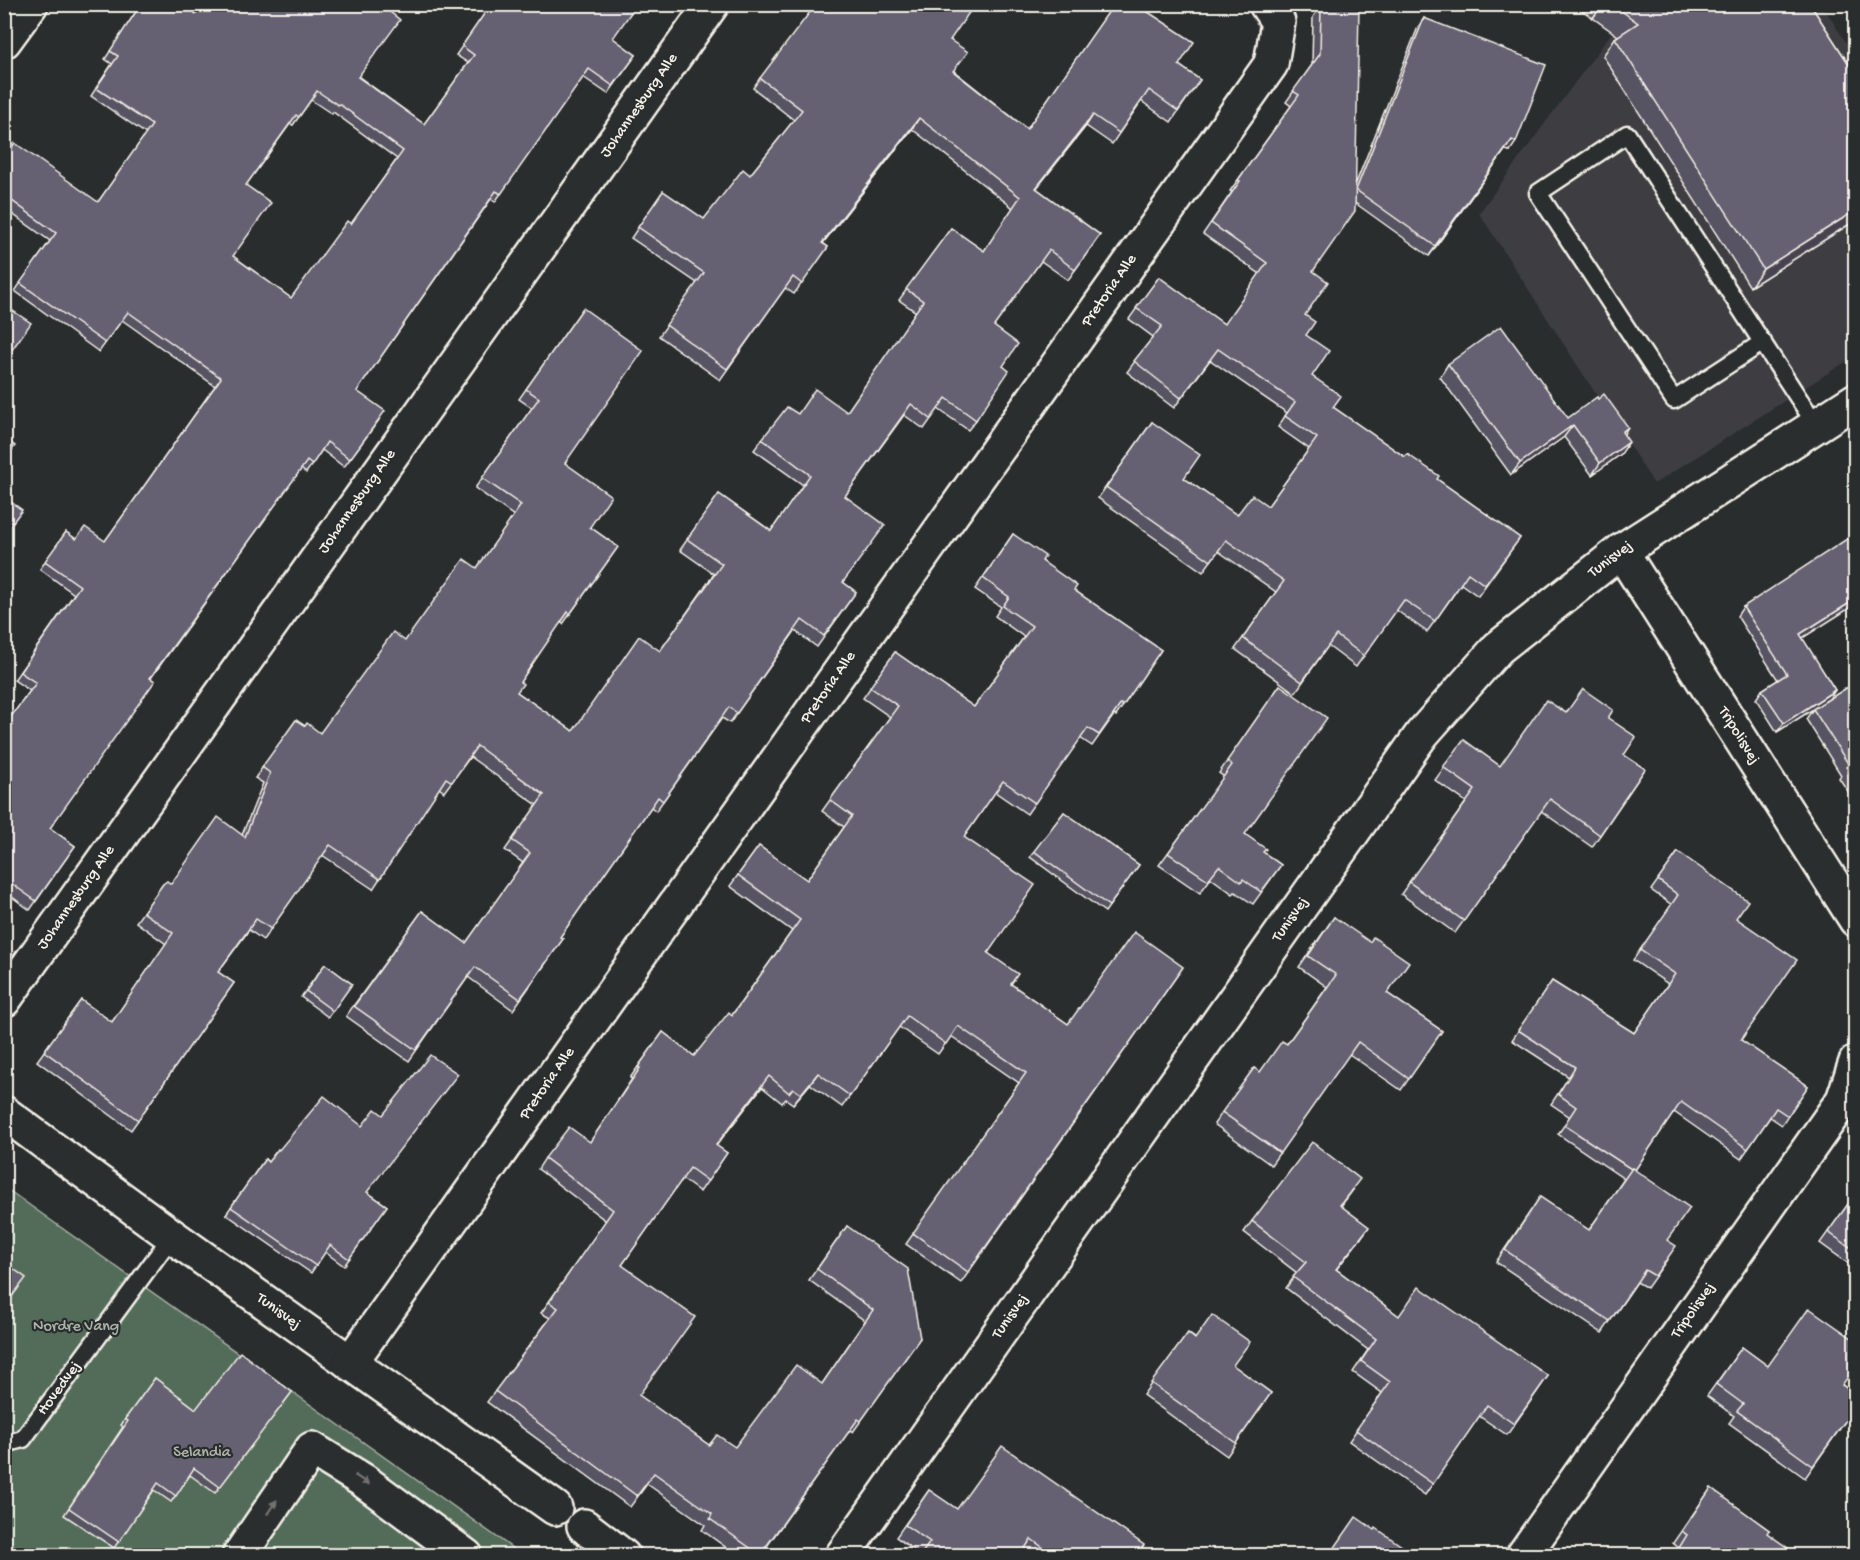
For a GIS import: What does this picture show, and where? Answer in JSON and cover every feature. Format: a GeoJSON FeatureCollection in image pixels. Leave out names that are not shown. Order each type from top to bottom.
{"type":"FeatureCollection","features":[{"type":"Feature","properties":{"kind":"street"},"geometry":{"type":"LineString","coordinates":[[4,41],[31,4]]}},
{"type":"Feature","properties":{"kind":"street","name":"Johannesburg Alle"},"geometry":{"type":"LineString","coordinates":[[4,1000],[712,4]]}},
{"type":"Feature","properties":{"kind":"street","name":"Pretoria Alle"},"geometry":{"type":"LineString","coordinates":[[350,1363],[1271,64],[1278,22],[1266,4]]}},
{"type":"Feature","properties":{"kind":"street","name":"Tunisvej"},"geometry":{"type":"LineString","coordinates":[[842,1556],[1422,734],[1498,648],[1621,551],[1856,400]]}},
{"type":"Feature","properties":{"kind":"street","name":"Tripolisvej"},"geometry":{"type":"LineString","coordinates":[[1621,551],[1856,920]]}},
{"type":"Feature","properties":{"kind":"street","name":"Tripolisvej"},"geometry":{"type":"LineString","coordinates":[[1522,1556],[1843,1100],[1856,1062]]}},
{"type":"Feature","properties":{"kind":"street","name":"Tunisvej"},"geometry":{"type":"LineString","coordinates":[[4,1113],[172,1236],[555,1508]]}},
{"type":"Feature","properties":{"kind":"street"},"geometry":{"type":"LineString","coordinates":[[239,1556],[312,1449],[364,1481],[466,1556]]}},
{"type":"Feature","properties":{"kind":"street"},"geometry":{"type":"LineString","coordinates":[[584,1527],[623,1556]]}},
{"type":"Feature","properties":{"kind":"lane"},"geometry":{"type":"LineString","coordinates":[[1763,342],[1674,400],[1538,193],[1627,134],[1763,342],[1816,425]]}},
{"type":"Feature","properties":{"kind":"lane","name":"Hovedvej"},"geometry":{"type":"LineString","coordinates":[[4,1444],[23,1439],[172,1236]]}},
{"type":"Feature","properties":{"kind":"shaded area"},"geometry":{"type":"Polygon","coordinates":[[[1632,5],[1822,5],[1855,56],[1855,356],[1654,484],[1479,213],[1632,5]]]}},
{"type":"Feature","properties":{"kind":"green space","name":"Selandia"},"geometry":{"type":"Polygon","coordinates":[[[4,1187],[522,1555],[5,1555],[4,1187]]]}},
{"type":"Feature","properties":{"kind":"building"},"geometry":{"type":"Polygon","coordinates":[[[141,4],[183,4],[196,14],[202,4],[380,4],[400,20],[358,77],[424,124],[474,55],[462,46],[491,4],[637,4],[613,38],[636,55],[613,86],[589,69],[501,194],[496,191],[357,391],[385,411],[350,459],[327,442],[312,465],[307,461],[150,678],[155,681],[50,828],[75,846],[36,901],[5,879],[4,881],[4,726],[36,683],[20,672],[80,586],[45,561],[66,532],[76,539],[85,527],[105,541],[221,378],[128,312],[105,343],[20,283],[56,233],[4,195],[4,157],[15,143],[98,202],[152,125],[96,88],[118,56],[110,51],[141,4]],[[317,91],[299,117],[296,115],[246,185],[271,203],[233,256],[291,298],[347,221],[351,224],[403,151],[317,91]]]}},
{"type":"Feature","properties":{"kind":"building"},"geometry":{"type":"Polygon","coordinates":[[[816,4],[975,4],[950,40],[968,52],[953,71],[1027,129],[1114,4],[1145,4],[1142,8],[1194,42],[1179,65],[1200,80],[1178,111],[1149,90],[1119,133],[1093,115],[1036,188],[1100,235],[1075,270],[1049,250],[994,326],[1018,344],[1003,366],[1009,371],[976,420],[946,398],[931,419],[911,404],[845,496],[885,525],[843,582],[856,592],[824,636],[802,620],[737,713],[729,707],[663,801],[658,797],[560,937],[563,939],[520,999],[475,967],[416,1050],[354,1006],[422,911],[466,943],[530,853],[512,840],[544,795],[477,746],[452,782],[446,778],[380,879],[330,845],[271,929],[256,919],[218,972],[234,983],[138,1120],[44,1051],[81,1000],[112,1022],[173,933],[143,912],[163,884],[167,881],[171,884],[218,817],[245,837],[270,773],[262,767],[296,720],[305,726],[307,723],[320,733],[393,632],[405,641],[464,559],[477,568],[521,505],[482,478],[539,398],[526,389],[583,308],[643,351],[565,463],[611,496],[590,527],[618,547],[570,614],[568,612],[520,682],[523,684],[517,692],[573,731],[639,636],[660,651],[722,564],[687,539],[719,494],[771,531],[810,475],[762,439],[787,407],[798,414],[815,389],[847,412],[923,301],[906,289],[951,228],[984,251],[1020,197],[919,118],[822,243],[828,247],[802,284],[793,277],[727,369],[666,325],[704,273],[638,227],[663,191],[704,219],[743,169],[750,175],[802,110],[760,78],[816,4]]]}},
{"type":"Feature","properties":{"kind":"building"},"geometry":{"type":"Polygon","coordinates":[[[1612,4],[1810,4],[1856,75],[1856,210],[1763,269],[1615,38],[1638,23],[1612,4]]]}},
{"type":"Feature","properties":{"kind":"building"},"geometry":{"type":"Polygon","coordinates":[[[1321,6],[1359,7],[1355,211],[1313,271],[1328,282],[1305,315],[1315,322],[1306,335],[1329,351],[1312,376],[1341,396],[1333,407],[1405,457],[1407,454],[1439,476],[1437,479],[1520,538],[1485,585],[1468,573],[1435,621],[1404,600],[1364,656],[1336,635],[1302,682],[1243,638],[1284,581],[1226,540],[1211,561],[1106,487],[1152,422],[1200,455],[1184,478],[1237,515],[1252,495],[1268,506],[1317,438],[1285,416],[1295,402],[1218,349],[1181,398],[1134,361],[1162,326],[1136,308],[1159,277],[1224,324],[1267,263],[1211,223],[1240,181],[1238,180],[1299,95],[1293,91],[1320,54],[1321,6]]]}},
{"type":"Feature","properties":{"kind":"building"},"geometry":{"type":"Polygon","coordinates":[[[1424,18],[1546,65],[1516,142],[1512,140],[1435,246],[1356,190],[1424,18]]]}},
{"type":"Feature","properties":{"kind":"building"},"geometry":{"type":"Polygon","coordinates":[[[4,305],[31,323],[4,361],[4,305]]]}},
{"type":"Feature","properties":{"kind":"building"},"geometry":{"type":"Polygon","coordinates":[[[1501,326],[1568,418],[1604,394],[1628,427],[1622,432],[1629,442],[1600,463],[1573,425],[1520,463],[1448,364],[1501,326]]]}},
{"type":"Feature","properties":{"kind":"building"},"geometry":{"type":"Polygon","coordinates":[[[4,438],[15,446],[4,461],[4,438]]]}},
{"type":"Feature","properties":{"kind":"building"},"geometry":{"type":"Polygon","coordinates":[[[4,497],[22,510],[4,534],[4,497]]]}},
{"type":"Feature","properties":{"kind":"building"},"geometry":{"type":"Polygon","coordinates":[[[1013,534],[1045,556],[1042,561],[1077,586],[1074,590],[1161,650],[1123,706],[1121,704],[1099,735],[1088,728],[1035,803],[1003,781],[964,837],[1035,885],[988,953],[1018,974],[1011,984],[1068,1024],[1134,932],[1183,967],[968,1272],[913,1233],[1026,1073],[958,1026],[946,1044],[907,1016],[850,1096],[818,1073],[801,1094],[793,1088],[789,1093],[769,1076],[716,1145],[727,1153],[708,1181],[690,1168],[622,1265],[695,1317],[639,1395],[709,1445],[717,1435],[735,1447],[796,1365],[822,1384],[873,1310],[817,1269],[847,1226],[908,1269],[920,1338],[861,1421],[858,1419],[760,1555],[710,1519],[712,1514],[654,1473],[637,1496],[495,1391],[558,1308],[549,1302],[613,1210],[545,1158],[569,1127],[590,1142],[663,1032],[694,1056],[729,1012],[732,1015],[800,920],[738,875],[759,846],[807,880],[852,816],[830,800],[898,706],[870,687],[895,652],[974,707],[1032,626],[1003,606],[1009,597],[983,578],[1013,534]]]}},
{"type":"Feature","properties":{"kind":"building"},"geometry":{"type":"Polygon","coordinates":[[[1853,535],[1856,538],[1856,599],[1800,634],[1835,690],[1784,723],[1762,690],[1787,674],[1743,607],[1853,535]]]}},
{"type":"Feature","properties":{"kind":"building"},"geometry":{"type":"Polygon","coordinates":[[[1856,682],[1856,782],[1846,767],[1849,765],[1813,709],[1856,682]]]}},
{"type":"Feature","properties":{"kind":"building"},"geometry":{"type":"Polygon","coordinates":[[[1280,685],[1327,718],[1245,834],[1266,849],[1263,852],[1281,865],[1261,892],[1243,879],[1241,882],[1219,866],[1208,880],[1168,853],[1232,765],[1227,761],[1280,685]]]}},
{"type":"Feature","properties":{"kind":"building"},"geometry":{"type":"Polygon","coordinates":[[[1583,689],[1613,710],[1608,718],[1636,737],[1624,755],[1645,769],[1600,835],[1550,799],[1464,921],[1409,882],[1475,790],[1443,767],[1464,740],[1500,766],[1546,700],[1566,713],[1583,689]]]}},
{"type":"Feature","properties":{"kind":"building"},"geometry":{"type":"Polygon","coordinates":[[[1064,812],[1139,865],[1109,906],[1034,851],[1064,812]]]}},
{"type":"Feature","properties":{"kind":"building"},"geometry":{"type":"Polygon","coordinates":[[[1678,852],[1748,901],[1736,918],[1797,960],[1741,1040],[1808,1086],[1788,1116],[1776,1108],[1748,1149],[1681,1102],[1635,1170],[1564,1125],[1576,1107],[1558,1094],[1575,1067],[1518,1030],[1552,981],[1634,1033],[1675,974],[1640,950],[1678,895],[1658,880],[1678,852]]]}},
{"type":"Feature","properties":{"kind":"building"},"geometry":{"type":"Polygon","coordinates":[[[1334,917],[1370,942],[1373,937],[1409,962],[1387,993],[1442,1031],[1409,1079],[1358,1042],[1280,1153],[1222,1112],[1254,1068],[1260,1072],[1282,1041],[1287,1044],[1336,975],[1308,956],[1334,917]]]}},
{"type":"Feature","properties":{"kind":"building"},"geometry":{"type":"Polygon","coordinates":[[[325,964],[352,984],[333,1011],[306,991],[325,964]]]}},
{"type":"Feature","properties":{"kind":"building"},"geometry":{"type":"Polygon","coordinates":[[[430,1055],[458,1074],[367,1192],[387,1206],[349,1259],[330,1245],[316,1266],[231,1207],[265,1159],[268,1162],[324,1096],[362,1126],[375,1109],[383,1115],[430,1055]]]}},
{"type":"Feature","properties":{"kind":"building"},"geometry":{"type":"Polygon","coordinates":[[[1312,1142],[1360,1179],[1340,1205],[1369,1227],[1336,1269],[1399,1316],[1419,1287],[1548,1376],[1514,1424],[1487,1405],[1433,1484],[1356,1430],[1390,1382],[1361,1361],[1376,1339],[1293,1277],[1306,1262],[1252,1221],[1312,1142]]]}},
{"type":"Feature","properties":{"kind":"building"},"geometry":{"type":"Polygon","coordinates":[[[1632,1168],[1690,1208],[1667,1240],[1676,1246],[1655,1276],[1645,1270],[1610,1321],[1505,1250],[1540,1197],[1589,1230],[1632,1168]]]}},
{"type":"Feature","properties":{"kind":"building"},"geometry":{"type":"Polygon","coordinates":[[[1856,1193],[1856,1251],[1828,1232],[1856,1193]]]}},
{"type":"Feature","properties":{"kind":"building"},"geometry":{"type":"Polygon","coordinates":[[[4,1262],[26,1278],[4,1307],[4,1262]]]}},
{"type":"Feature","properties":{"kind":"building"},"geometry":{"type":"Polygon","coordinates":[[[1809,1308],[1856,1341],[1856,1366],[1842,1385],[1856,1394],[1856,1406],[1813,1466],[1737,1411],[1743,1404],[1716,1384],[1742,1347],[1768,1366],[1809,1308]]]}},
{"type":"Feature","properties":{"kind":"building"},"geometry":{"type":"Polygon","coordinates":[[[1212,1315],[1250,1342],[1233,1365],[1271,1393],[1236,1443],[1151,1383],[1188,1333],[1195,1339],[1212,1315]]]}},
{"type":"Feature","properties":{"kind":"building"},"geometry":{"type":"Polygon","coordinates":[[[240,1352],[292,1392],[220,1487],[194,1468],[176,1496],[158,1483],[119,1542],[69,1508],[128,1421],[125,1419],[155,1378],[196,1409],[240,1352]]]}},
{"type":"Feature","properties":{"kind":"building"},"geometry":{"type":"Polygon","coordinates":[[[1002,1446],[1144,1545],[1137,1556],[1055,1556],[1031,1539],[1020,1556],[920,1556],[930,1542],[905,1525],[929,1490],[957,1509],[1002,1446]]]}},
{"type":"Feature","properties":{"kind":"building"},"geometry":{"type":"Polygon","coordinates":[[[1711,1488],[1769,1530],[1767,1533],[1799,1556],[1674,1556],[1687,1535],[1682,1531],[1711,1488]]]}},
{"type":"Feature","properties":{"kind":"building"},"geometry":{"type":"Polygon","coordinates":[[[1356,1517],[1375,1530],[1376,1528],[1416,1556],[1329,1556],[1356,1517]]]}},
{"type":"Feature","properties":{"kind":"building"},"geometry":{"type":"Polygon","coordinates":[[[4,1538],[27,1556],[4,1556],[4,1538]]]}},
{"type":"Feature","properties":{"kind":"building"},"geometry":{"type":"Polygon","coordinates":[[[133,1550],[141,1556],[129,1556],[133,1550]]]}},
{"type":"Feature","properties":{"kind":"park label","name":"Nordre Vang"},"geometry":{"type":"Point","coordinates":[76,1327]}}]}
